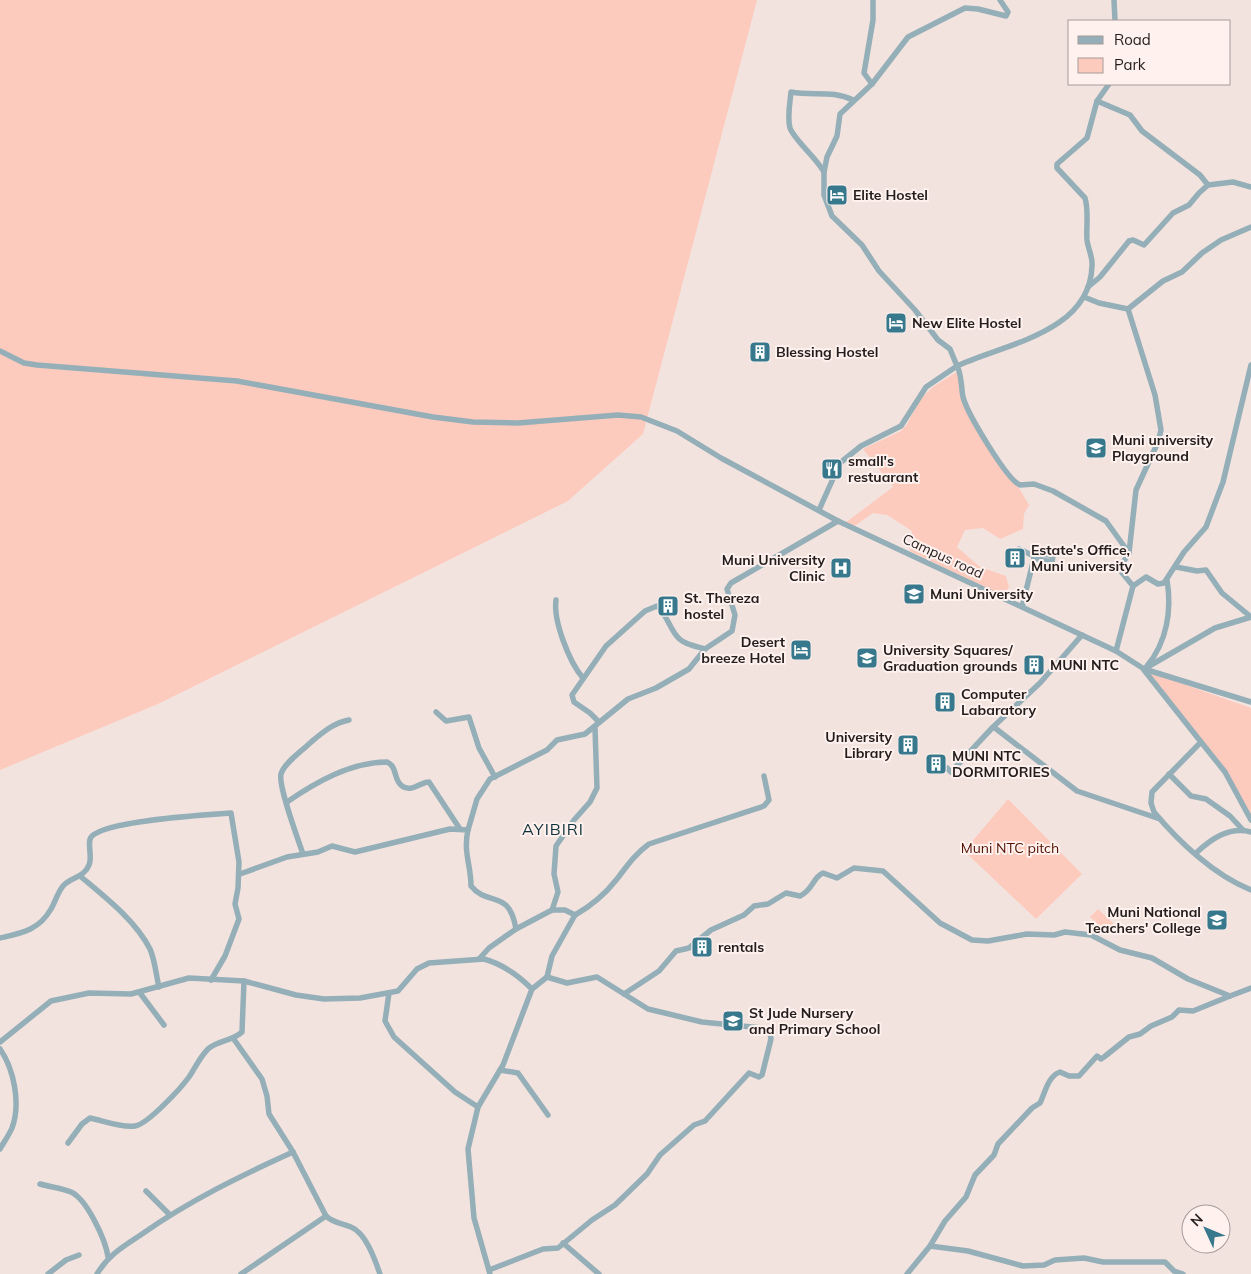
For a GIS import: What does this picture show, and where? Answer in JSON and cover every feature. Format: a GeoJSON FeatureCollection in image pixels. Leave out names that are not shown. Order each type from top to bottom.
{"type":"FeatureCollection","features":[{"type":"Feature","properties":{"kind":"street"},"geometry":{"type":"LineString","coordinates":[[872,0],[873,20],[864,73],[872,84]]}},
{"type":"Feature","properties":{"kind":"street"},"geometry":{"type":"LineString","coordinates":[[1000,0],[1008,12],[1006,16],[978,9],[965,8],[913,33],[899,46],[890,62],[872,84],[840,114],[837,136],[827,157],[824,172],[824,195],[832,216],[862,245],[879,272],[915,310],[938,340],[950,349],[957,366],[963,397],[969,411],[1010,477],[1020,485],[1034,484],[1053,491],[1106,521],[1129,553]]}},
{"type":"Feature","properties":{"kind":"street"},"geometry":{"type":"LineString","coordinates":[[1114,0],[1114,20]]}},
{"type":"Feature","properties":{"kind":"street"},"geometry":{"type":"LineString","coordinates":[[819,510],[840,463],[861,446],[901,426],[926,387],[957,366],[999,352],[1049,329],[1069,314],[1084,297],[1093,264],[1087,241],[1087,204],[1085,198],[1057,168],[1059,160],[1083,142],[1091,132],[1097,100],[1108,85]]}},
{"type":"Feature","properties":{"kind":"street"},"geometry":{"type":"LineString","coordinates":[[824,172],[817,159],[791,130],[789,122],[791,92],[808,95],[836,93],[853,100]]}},
{"type":"Feature","properties":{"kind":"street"},"geometry":{"type":"LineString","coordinates":[[1097,100],[1130,115],[1142,131],[1200,175],[1208,185]]}},
{"type":"Feature","properties":{"kind":"street"},"geometry":{"type":"LineString","coordinates":[[1088,287],[1100,276],[1129,241],[1133,240],[1144,245],[1166,224],[1173,213],[1189,205],[1208,185],[1233,182],[1251,188]]}},
{"type":"Feature","properties":{"kind":"street"},"geometry":{"type":"LineString","coordinates":[[1128,309],[1163,281],[1182,272],[1208,249],[1251,227]]}},
{"type":"Feature","properties":{"kind":"street"},"geometry":{"type":"LineString","coordinates":[[1084,297],[1099,303],[1128,309]]}},
{"type":"Feature","properties":{"kind":"street"},"geometry":{"type":"LineString","coordinates":[[1128,309],[1155,395],[1161,430],[1158,442],[1136,490],[1129,553],[1119,569],[1133,586]]}},
{"type":"Feature","properties":{"kind":"street","name":"Campus road"},"geometry":{"type":"LineString","coordinates":[[0,351],[24,363],[33,365],[237,381],[434,417],[472,422],[518,423],[618,415],[641,417],[659,423],[838,521],[1116,651],[1144,669]]}},
{"type":"Feature","properties":{"kind":"street"},"geometry":{"type":"LineString","coordinates":[[1116,651],[1133,586],[1146,577],[1158,584],[1167,580],[1184,552],[1206,527],[1223,482],[1251,364]]}},
{"type":"Feature","properties":{"kind":"street"},"geometry":{"type":"LineString","coordinates":[[516,930],[511,911],[503,902],[478,893],[471,886],[471,871],[465,852],[468,830],[477,799],[485,785],[495,777],[548,750],[557,740],[585,734],[595,728],[628,699],[656,688],[690,669],[705,648],[725,636],[735,625],[735,615],[727,589],[731,583],[838,521]]}},
{"type":"Feature","properties":{"kind":"street"},"geometry":{"type":"LineString","coordinates":[[1019,549],[1034,556],[1035,552],[1053,556],[1052,562],[1034,558],[1022,607]]}},
{"type":"Feature","properties":{"kind":"street"},"geometry":{"type":"LineString","coordinates":[[1176,567],[1197,571],[1206,570],[1222,593],[1251,617]]}},
{"type":"Feature","properties":{"kind":"street"},"geometry":{"type":"LineString","coordinates":[[1144,669],[1158,652],[1167,622],[1170,602],[1167,580]]}},
{"type":"Feature","properties":{"kind":"street"},"geometry":{"type":"LineString","coordinates":[[556,600],[564,641],[573,665],[583,678]]}},
{"type":"Feature","properties":{"kind":"street"},"geometry":{"type":"LineString","coordinates":[[600,722],[574,702],[572,695],[597,662],[606,646],[645,611],[655,606],[663,612],[674,633],[684,643],[705,648]]}},
{"type":"Feature","properties":{"kind":"street"},"geometry":{"type":"LineString","coordinates":[[1144,669],[1215,628],[1251,617]]}},
{"type":"Feature","properties":{"kind":"street"},"geometry":{"type":"LineString","coordinates":[[947,768],[951,772],[993,727],[1040,683],[1082,635]]}},
{"type":"Feature","properties":{"kind":"street"},"geometry":{"type":"LineString","coordinates":[[1144,669],[1251,702]]}},
{"type":"Feature","properties":{"kind":"street"},"geometry":{"type":"LineString","coordinates":[[1144,669],[1225,772],[1251,820]]}},
{"type":"Feature","properties":{"kind":"street"},"geometry":{"type":"LineString","coordinates":[[436,712],[446,721],[469,717],[478,748],[495,777]]}},
{"type":"Feature","properties":{"kind":"street"},"geometry":{"type":"LineString","coordinates":[[303,854],[281,784],[283,770],[325,731],[340,722],[349,720]]}},
{"type":"Feature","properties":{"kind":"street"},"geometry":{"type":"LineString","coordinates":[[552,910],[558,892],[554,874],[556,846],[574,820],[590,802],[597,788],[595,728]]}},
{"type":"Feature","properties":{"kind":"street"},"geometry":{"type":"LineString","coordinates":[[994,728],[1077,791],[1160,819]]}},
{"type":"Feature","properties":{"kind":"street"},"geometry":{"type":"LineString","coordinates":[[1201,742],[1152,792],[1150,803],[1160,819],[1196,853],[1237,884],[1251,890]]}},
{"type":"Feature","properties":{"kind":"street"},"geometry":{"type":"LineString","coordinates":[[287,802],[317,782],[362,766],[387,762],[393,766],[399,783],[404,787],[413,788],[429,782],[460,829]]}},
{"type":"Feature","properties":{"kind":"street"},"geometry":{"type":"LineString","coordinates":[[1169,774],[1192,796],[1206,799],[1230,816],[1243,830]]}},
{"type":"Feature","properties":{"kind":"street"},"geometry":{"type":"LineString","coordinates":[[547,977],[568,983],[597,978],[640,1006],[672,1016],[709,1024],[766,1029],[771,1035],[769,1052],[762,1075],[759,1077],[749,1072],[705,1121],[694,1125],[660,1155],[647,1174],[620,1201],[555,1249],[542,1249],[490,1272],[474,1218],[468,1149],[478,1108],[500,1070],[532,988],[547,977],[552,956],[575,915],[610,887],[637,852],[648,844],[767,803],[769,800],[764,776]]}},
{"type":"Feature","properties":{"kind":"street"},"geometry":{"type":"LineString","coordinates":[[0,938],[27,932],[36,927],[50,910],[64,884],[80,876],[89,866],[90,840],[93,835],[115,827],[183,816],[231,813],[240,874],[235,904],[239,920],[225,956],[211,980]]}},
{"type":"Feature","properties":{"kind":"street"},"geometry":{"type":"LineString","coordinates":[[240,874],[287,857],[332,846],[355,852],[450,829],[468,830]]}},
{"type":"Feature","properties":{"kind":"street"},"geometry":{"type":"LineString","coordinates":[[1196,853],[1218,835],[1243,830],[1251,832]]}},
{"type":"Feature","properties":{"kind":"street"},"geometry":{"type":"LineString","coordinates":[[624,994],[659,971],[676,951],[689,948],[711,930],[744,915],[754,906],[768,904],[786,893],[795,897],[807,892],[816,878],[823,873],[837,878],[854,868],[862,867],[888,874],[940,923],[972,940],[988,941],[1027,934],[1054,935],[1065,932],[1091,935],[1120,950],[1152,958],[1188,979],[1230,996]]}},
{"type":"Feature","properties":{"kind":"street"},"geometry":{"type":"LineString","coordinates":[[80,876],[115,907],[145,941],[154,960],[159,987]]}},
{"type":"Feature","properties":{"kind":"street"},"geometry":{"type":"LineString","coordinates":[[479,959],[489,948],[552,910],[564,910],[575,915]]}},
{"type":"Feature","properties":{"kind":"street"},"geometry":{"type":"LineString","coordinates":[[0,1042],[51,1001],[89,993],[121,995],[140,993],[189,978],[244,981],[296,995],[324,999],[360,998],[389,993],[403,987],[418,969],[428,963],[479,959],[498,965],[532,988]]}},
{"type":"Feature","properties":{"kind":"street"},"geometry":{"type":"LineString","coordinates":[[68,1143],[82,1124],[90,1118],[130,1126],[141,1125],[186,1081],[209,1048],[219,1042],[233,1038],[243,1028],[244,981]]}},
{"type":"Feature","properties":{"kind":"street"},"geometry":{"type":"LineString","coordinates":[[906,1274],[930,1246],[945,1222],[966,1197],[975,1175],[994,1155],[998,1144],[1032,1108],[1040,1103],[1044,1091],[1056,1073],[1060,1072],[1069,1076],[1078,1076],[1097,1056],[1101,1059],[1129,1036],[1140,1034],[1172,1017],[1179,1010],[1193,1011],[1251,988]]}},
{"type":"Feature","properties":{"kind":"street"},"geometry":{"type":"LineString","coordinates":[[140,993],[164,1025]]}},
{"type":"Feature","properties":{"kind":"street"},"geometry":{"type":"LineString","coordinates":[[389,993],[385,1022],[394,1038],[455,1092],[478,1108]]}},
{"type":"Feature","properties":{"kind":"street"},"geometry":{"type":"LineString","coordinates":[[233,1038],[262,1079],[267,1096],[269,1114],[293,1152],[326,1216],[334,1222],[352,1227],[359,1233],[380,1274]]}},
{"type":"Feature","properties":{"kind":"street"},"geometry":{"type":"LineString","coordinates":[[0,1049],[11,1067],[15,1106],[12,1127],[0,1149]]}},
{"type":"Feature","properties":{"kind":"street"},"geometry":{"type":"LineString","coordinates":[[500,1070],[518,1073],[548,1115]]}},
{"type":"Feature","properties":{"kind":"street"},"geometry":{"type":"LineString","coordinates":[[97,1274],[108,1257],[170,1214],[221,1185],[293,1152]]}},
{"type":"Feature","properties":{"kind":"street"},"geometry":{"type":"LineString","coordinates":[[40,1184],[70,1191],[82,1201],[101,1236],[108,1257]]}},
{"type":"Feature","properties":{"kind":"street"},"geometry":{"type":"LineString","coordinates":[[146,1191],[170,1214]]}},
{"type":"Feature","properties":{"kind":"street"},"geometry":{"type":"LineString","coordinates":[[241,1274],[326,1216]]}},
{"type":"Feature","properties":{"kind":"street"},"geometry":{"type":"LineString","coordinates":[[564,1243],[599,1274]]}},
{"type":"Feature","properties":{"kind":"street"},"geometry":{"type":"LineString","coordinates":[[930,1246],[968,1251],[1023,1266],[1044,1265],[1055,1260],[1084,1258],[1103,1262],[1165,1262],[1174,1271],[1183,1274]]}},
{"type":"Feature","properties":{"kind":"street"},"geometry":{"type":"LineString","coordinates":[[48,1274],[66,1260],[79,1255]]}},
{"type":"Feature","properties":{"kind":"green space"},"geometry":{"type":"Polygon","coordinates":[[[0,0],[757,0],[643,434],[568,501],[158,704],[0,770],[0,0]]]}},
{"type":"Feature","properties":{"kind":"green space"},"geometry":{"type":"Polygon","coordinates":[[[958,371],[962,395],[1010,479],[1019,488],[1029,505],[1024,514],[1023,529],[1000,539],[983,528],[965,530],[957,547],[980,567],[1006,576],[1009,587],[1003,596],[910,551],[912,531],[887,515],[873,513],[853,527],[845,523],[893,487],[863,449],[901,431],[907,424],[921,398],[933,387],[958,371]]]}},
{"type":"Feature","properties":{"kind":"green space"},"geometry":{"type":"Polygon","coordinates":[[[1146,671],[1251,708],[1251,818],[1224,768],[1146,671]]]}},
{"type":"Feature","properties":{"kind":"green space","name":"Muni NTC pitch"},"geometry":{"type":"Polygon","coordinates":[[[1008,799],[1082,874],[1036,919],[964,851],[1008,799]]]}},
{"type":"Feature","properties":{"kind":"green space"},"geometry":{"type":"Polygon","coordinates":[[[1098,909],[1114,924],[1107,932],[1090,917],[1098,909]]]}},
{"type":"Feature","properties":{"kind":"place","name":"Elite Hostel"},"geometry":{"type":"Point","coordinates":[837,195]}},
{"type":"Feature","properties":{"kind":"place","name":"New Elite Hostel"},"geometry":{"type":"Point","coordinates":[896,323]}},
{"type":"Feature","properties":{"kind":"place","name":"Blessing Hostel"},"geometry":{"type":"Point","coordinates":[760,352]}},
{"type":"Feature","properties":{"kind":"place","name":"Muni university Playground"},"geometry":{"type":"Point","coordinates":[1096,448]}},
{"type":"Feature","properties":{"kind":"place","name":"small's restuarant"},"geometry":{"type":"Point","coordinates":[832,469]}},
{"type":"Feature","properties":{"kind":"place","name":"Estate's Office, Muni university"},"geometry":{"type":"Point","coordinates":[1015,558]}},
{"type":"Feature","properties":{"kind":"place","name":"Muni University Clinic"},"geometry":{"type":"Point","coordinates":[841,568]}},
{"type":"Feature","properties":{"kind":"place","name":"Muni University"},"geometry":{"type":"Point","coordinates":[914,594]}},
{"type":"Feature","properties":{"kind":"place","name":"St. Thereza hostel"},"geometry":{"type":"Point","coordinates":[668,606]}},
{"type":"Feature","properties":{"kind":"place","name":"Desert breeze Hotel"},"geometry":{"type":"Point","coordinates":[801,650]}},
{"type":"Feature","properties":{"kind":"place","name":"University Squares/ Graduation grounds"},"geometry":{"type":"Point","coordinates":[867,658]}},
{"type":"Feature","properties":{"kind":"place","name":"MUNI NTC"},"geometry":{"type":"Point","coordinates":[1034,665]}},
{"type":"Feature","properties":{"kind":"place","name":"Computer Labaratory"},"geometry":{"type":"Point","coordinates":[945,702]}},
{"type":"Feature","properties":{"kind":"place","name":"University Library"},"geometry":{"type":"Point","coordinates":[908,745]}},
{"type":"Feature","properties":{"kind":"place","name":"MUNI NTC DORMITORIES"},"geometry":{"type":"Point","coordinates":[936,764]}},
{"type":"Feature","properties":{"kind":"place","name":"Muni National Teachers' College"},"geometry":{"type":"Point","coordinates":[1217,920]}},
{"type":"Feature","properties":{"kind":"place","name":"rentals"},"geometry":{"type":"Point","coordinates":[702,947]}},
{"type":"Feature","properties":{"kind":"place","name":"St Jude Nursery and Primary School"},"geometry":{"type":"Point","coordinates":[733,1021]}},
{"type":"Feature","properties":{"kind":"district","name":"AYIBIRI"},"geometry":{"type":"Point","coordinates":[553,829]}}]}
